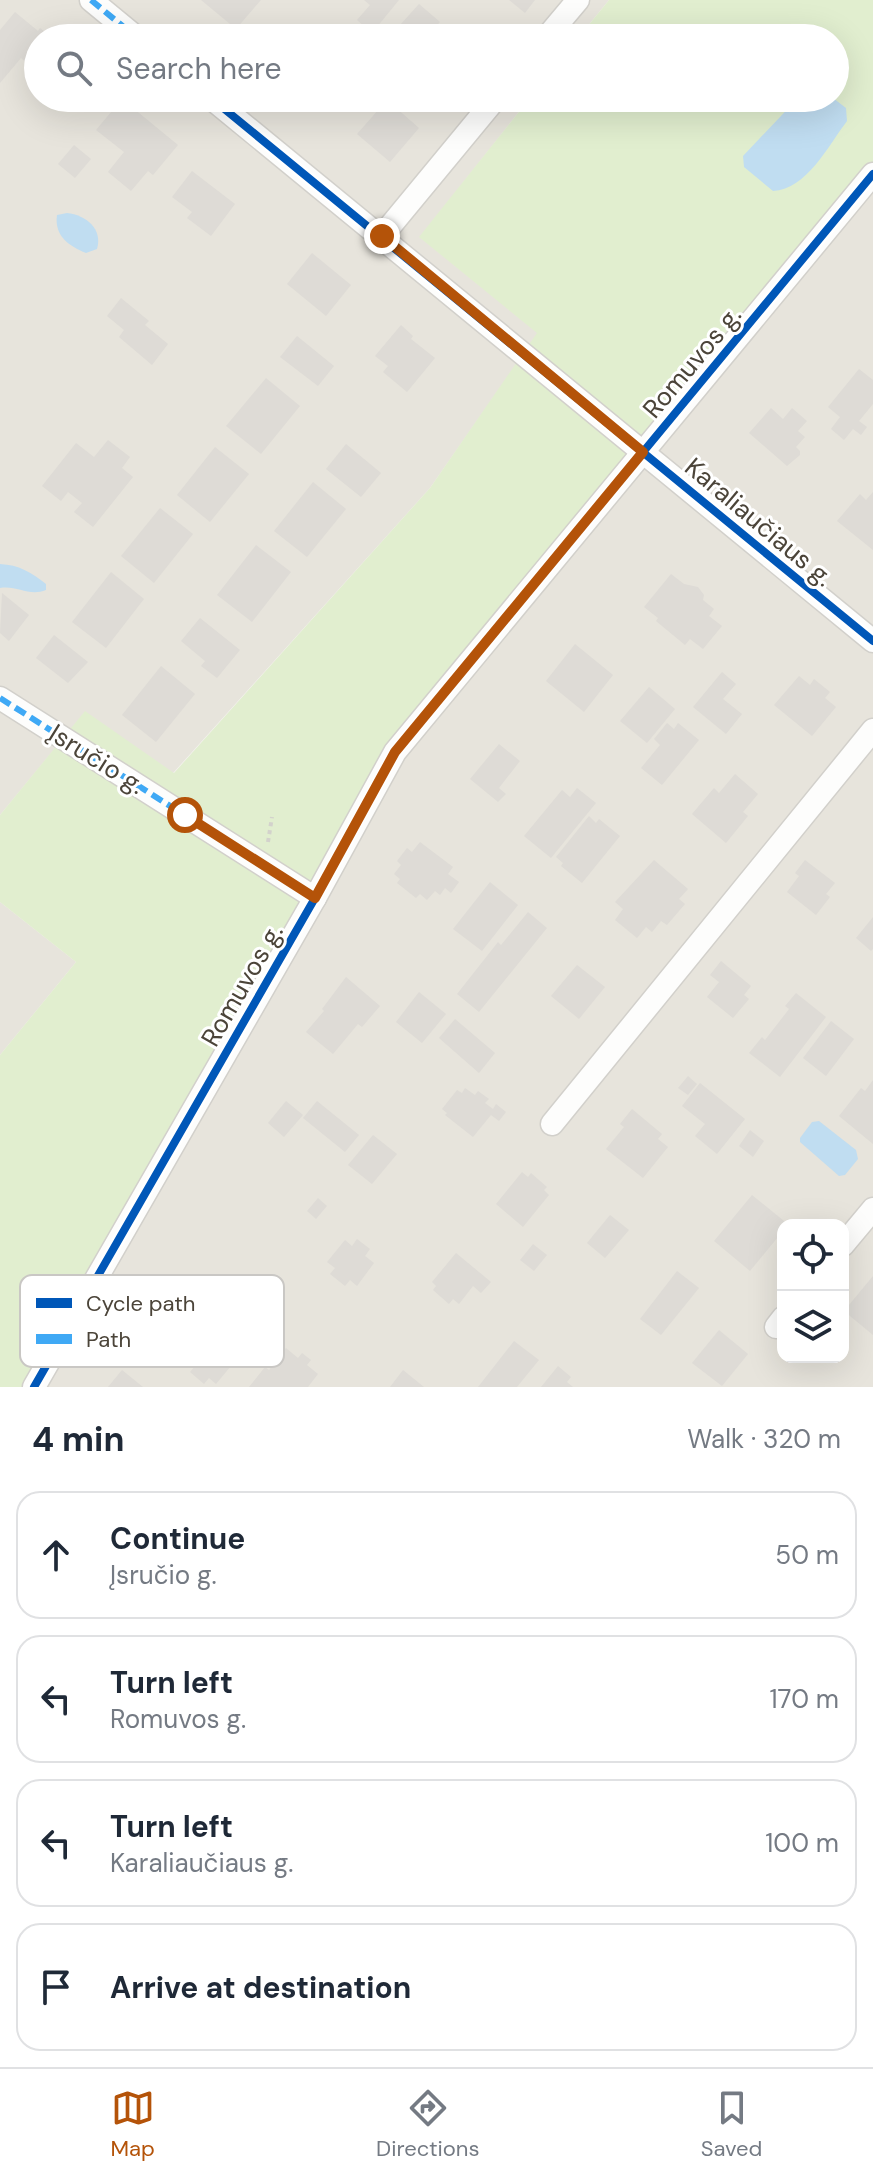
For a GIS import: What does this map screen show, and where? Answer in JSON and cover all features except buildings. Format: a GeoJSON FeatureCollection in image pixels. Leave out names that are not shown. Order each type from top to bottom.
{"type":"FeatureCollection","features":[{"type":"Feature","properties":{"kind":"street"},"geometry":{"type":"LineString","coordinates":[[91,0],[120,24]]}},
{"type":"Feature","properties":{"kind":"street"},"geometry":{"type":"LineString","coordinates":[[558,24],[578,0]]}},
{"type":"Feature","properties":{"kind":"street","name":"Karaliaučiaus g."},"geometry":{"type":"LineString","coordinates":[[228,112],[873,641]]}},
{"type":"Feature","properties":{"kind":"street"},"geometry":{"type":"LineString","coordinates":[[382,236],[484,112]]}},
{"type":"Feature","properties":{"kind":"street","name":"Romuvos g."},"geometry":{"type":"LineString","coordinates":[[98,1275],[315,898],[395,752],[873,174]]}},
{"type":"Feature","properties":{"kind":"street","name":"Įsručio g."},"geometry":{"type":"LineString","coordinates":[[0,698],[315,898]]}},
{"type":"Feature","properties":{"kind":"street"},"geometry":{"type":"LineString","coordinates":[[552,1124],[873,730]]}},
{"type":"Feature","properties":{"kind":"street"},"geometry":{"type":"LineString","coordinates":[[849,1238],[873,1209]]}},
{"type":"Feature","properties":{"kind":"street","name":"Romuvos g."},"geometry":{"type":"LineString","coordinates":[[34,1387],[45,1367]]}},
{"type":"Feature","properties":{"kind":"shaded area"},"geometry":{"type":"Polygon","coordinates":[[[0,0],[609,0],[589,24],[24,24],[24,112],[519,112],[420,237],[538,333],[430,488],[173,773],[85,712],[0,815],[0,0]]]}},
{"type":"Feature","properties":{"kind":"shaded area"},"geometry":{"type":"Polygon","coordinates":[[[873,174],[873,1387],[34,1387],[45,1367],[284,1367],[284,1275],[98,1275],[395,752],[873,174]]]}},
{"type":"Feature","properties":{"kind":"shaded area"},"geometry":{"type":"Polygon","coordinates":[[[0,902],[76,962],[0,1055],[0,902]]]}},
{"type":"Feature","properties":{"kind":"green space"},"geometry":{"type":"Polygon","coordinates":[[[609,0],[873,0],[873,174],[395,752],[98,1275],[20,1275],[20,1367],[45,1367],[34,1387],[0,1387],[0,1055],[76,962],[0,902],[0,815],[85,711],[174,773],[430,488],[537,333],[419,237],[519,112],[849,112],[849,24],[589,24],[609,0]]]}},
{"type":"Feature","properties":{"kind":"water"},"geometry":{"type":"Polygon","coordinates":[[[785,112],[846,112],[847,121],[816,165],[796,183],[785,188],[773,191],[744,167],[743,156],[785,112]]]}},
{"type":"Feature","properties":{"kind":"water"},"geometry":{"type":"Polygon","coordinates":[[[67,213],[91,224],[98,235],[97,249],[86,253],[64,239],[58,229],[57,215],[67,213]]]}},
{"type":"Feature","properties":{"kind":"water"},"geometry":{"type":"Polygon","coordinates":[[[0,564],[30,573],[46,584],[46,590],[34,592],[0,588],[0,564]]]}},
{"type":"Feature","properties":{"kind":"water"},"geometry":{"type":"Polygon","coordinates":[[[819,1121],[856,1150],[858,1159],[845,1175],[839,1176],[800,1142],[812,1122],[819,1121]]]}},
{"type":"Feature","properties":{"kind":"marked path"},"geometry":{"type":"LineString","coordinates":[[91,0],[120,24]]}},
{"type":"Feature","properties":{"kind":"marked path"},"geometry":{"type":"LineString","coordinates":[[0,698],[315,898]]}},
{"type":"Feature","properties":{"kind":"cycle path"},"geometry":{"type":"LineString","coordinates":[[228,112],[873,641]]}},
{"type":"Feature","properties":{"kind":"cycle path"},"geometry":{"type":"LineString","coordinates":[[98,1275],[315,898],[395,752],[873,174]]}},
{"type":"Feature","properties":{"kind":"cycle path"},"geometry":{"type":"LineString","coordinates":[[34,1387],[45,1367]]}},
{"type":"Feature","properties":{"kind":"route"},"geometry":{"type":"LineString","coordinates":[[185,815],[315,898],[395,752],[643,452],[382,236]]}}]}
